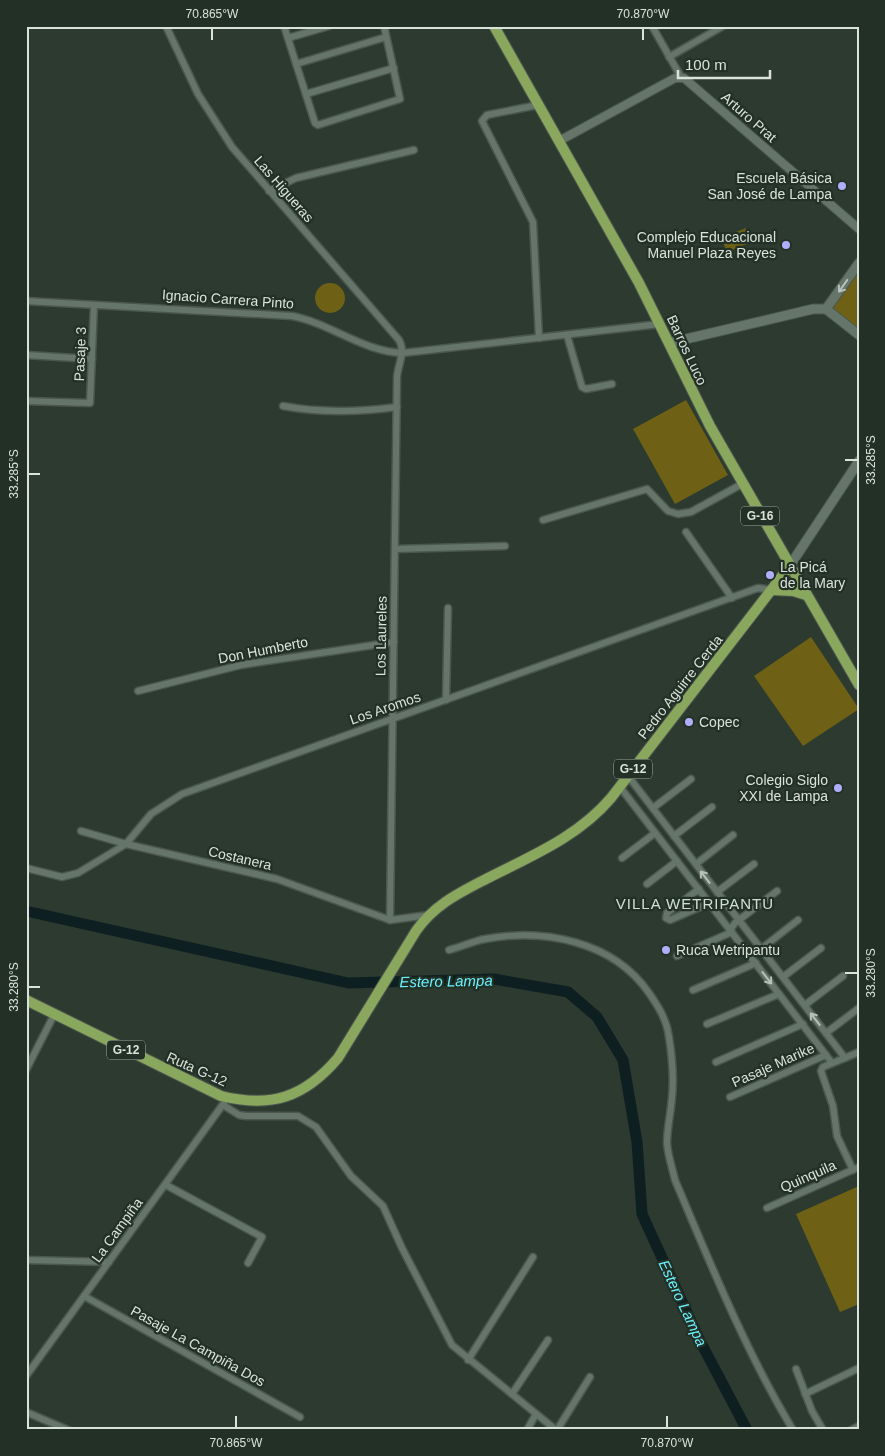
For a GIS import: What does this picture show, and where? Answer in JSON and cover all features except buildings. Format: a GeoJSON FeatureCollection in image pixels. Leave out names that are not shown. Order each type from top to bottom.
{"type":"FeatureCollection","features":[{"type":"Feature","properties":{"kind":"main road","name":"Barros Luco"},"geometry":{"type":"LineString","coordinates":[[494,26],[660,324],[702,412],[789,567],[859,685]]}},
{"type":"Feature","properties":{"kind":"main road"},"geometry":{"type":"LineString","coordinates":[[826,309],[859,263]]}},
{"type":"Feature","properties":{"kind":"main road"},"geometry":{"type":"LineString","coordinates":[[669,342],[814,309],[826,309],[859,334]]}},
{"type":"Feature","properties":{"kind":"main road","name":"Pedro Aguirre Cerda"},"geometry":{"type":"LineString","coordinates":[[429,915],[451,897],[575,832],[603,807],[772,590],[859,461]]}},
{"type":"Feature","properties":{"kind":"main road"},"geometry":{"type":"LineString","coordinates":[[772,590],[793,591],[806,595]]}},
{"type":"Feature","properties":{"kind":"main road","name":"Ruta G-12"},"geometry":{"type":"LineString","coordinates":[[26,1000],[225,1101],[260,1102],[282,1098],[298,1092],[330,1068],[429,915]]}},
{"type":"Feature","properties":{"kind":"street","name":"Las Higueras"},"geometry":{"type":"LineString","coordinates":[[166,26],[211,116],[237,155],[271,189],[399,340],[403,353]]}},
{"type":"Feature","properties":{"kind":"street"},"geometry":{"type":"LineString","coordinates":[[284,26],[315,124],[328,122],[399,100],[401,96],[384,26]]}},
{"type":"Feature","properties":{"kind":"street"},"geometry":{"type":"LineString","coordinates":[[288,38],[329,26]]}},
{"type":"Feature","properties":{"kind":"street"},"geometry":{"type":"LineString","coordinates":[[559,141],[675,78],[681,77],[652,26]]}},
{"type":"Feature","properties":{"kind":"street"},"geometry":{"type":"LineString","coordinates":[[669,57],[719,27]]}},
{"type":"Feature","properties":{"kind":"street"},"geometry":{"type":"LineString","coordinates":[[296,64],[386,38]]}},
{"type":"Feature","properties":{"kind":"street"},"geometry":{"type":"LineString","coordinates":[[306,94],[394,68]]}},
{"type":"Feature","properties":{"kind":"street","name":"Arturo Prat"},"geometry":{"type":"LineString","coordinates":[[681,77],[687,79],[859,229]]}},
{"type":"Feature","properties":{"kind":"street"},"geometry":{"type":"LineString","coordinates":[[538,104],[487,115],[482,121],[533,222],[539,338]]}},
{"type":"Feature","properties":{"kind":"street"},"geometry":{"type":"LineString","coordinates":[[271,189],[296,178],[414,150]]}},
{"type":"Feature","properties":{"kind":"street","name":"Ignacio Carrera Pinto"},"geometry":{"type":"LineString","coordinates":[[26,301],[292,316],[310,321],[378,349],[403,353],[660,324]]}},
{"type":"Feature","properties":{"kind":"street","name":"Pasaje 3"},"geometry":{"type":"LineString","coordinates":[[26,401],[90,403],[94,305]]}},
{"type":"Feature","properties":{"kind":"street"},"geometry":{"type":"LineString","coordinates":[[567,335],[582,387],[586,389],[612,384]]}},
{"type":"Feature","properties":{"kind":"street","name":"Los Laureles"},"geometry":{"type":"LineString","coordinates":[[390,920],[394,642],[398,549],[397,407],[398,370],[403,353]]}},
{"type":"Feature","properties":{"kind":"street"},"geometry":{"type":"LineString","coordinates":[[26,354],[92,359]]}},
{"type":"Feature","properties":{"kind":"street"},"geometry":{"type":"LineString","coordinates":[[283,406],[302,410],[352,411],[397,407]]}},
{"type":"Feature","properties":{"kind":"street"},"geometry":{"type":"LineString","coordinates":[[543,520],[647,489],[652,492],[666,510],[683,514],[693,511],[742,484]]}},
{"type":"Feature","properties":{"kind":"street"},"geometry":{"type":"LineString","coordinates":[[686,532],[732,598]]}},
{"type":"Feature","properties":{"kind":"street"},"geometry":{"type":"LineString","coordinates":[[398,549],[505,546]]}},
{"type":"Feature","properties":{"kind":"street","name":"Los Aromos"},"geometry":{"type":"LineString","coordinates":[[26,868],[52,876],[71,876],[126,844],[151,814],[182,794],[732,598],[761,588],[772,590]]}},
{"type":"Feature","properties":{"kind":"street"},"geometry":{"type":"LineString","coordinates":[[446,700],[448,608]]}},
{"type":"Feature","properties":{"kind":"street","name":"Don Humberto"},"geometry":{"type":"LineString","coordinates":[[138,691],[241,665],[309,653],[394,642]]}},
{"type":"Feature","properties":{"kind":"street"},"geometry":{"type":"LineString","coordinates":[[628,776],[845,1058]]}},
{"type":"Feature","properties":{"kind":"street"},"geometry":{"type":"LineString","coordinates":[[639,811],[651,806],[691,779]]}},
{"type":"Feature","properties":{"kind":"street"},"geometry":{"type":"LineString","coordinates":[[620,787],[832,1063]]}},
{"type":"Feature","properties":{"kind":"street"},"geometry":{"type":"LineString","coordinates":[[674,836],[712,807]]}},
{"type":"Feature","properties":{"kind":"street","name":"Costanera"},"geometry":{"type":"LineString","coordinates":[[81,831],[126,844],[277,879],[390,920]]}},
{"type":"Feature","properties":{"kind":"street"},"geometry":{"type":"LineString","coordinates":[[622,858],[655,833]]}},
{"type":"Feature","properties":{"kind":"street"},"geometry":{"type":"LineString","coordinates":[[696,864],[733,835]]}},
{"type":"Feature","properties":{"kind":"street"},"geometry":{"type":"LineString","coordinates":[[647,884],[677,861]]}},
{"type":"Feature","properties":{"kind":"street"},"geometry":{"type":"LineString","coordinates":[[718,892],[754,864]]}},
{"type":"Feature","properties":{"kind":"street"},"geometry":{"type":"LineString","coordinates":[[699,889],[667,913],[666,918],[670,920],[709,903]]}},
{"type":"Feature","properties":{"kind":"street"},"geometry":{"type":"LineString","coordinates":[[678,956],[731,931],[740,921],[777,891]]}},
{"type":"Feature","properties":{"kind":"street"},"geometry":{"type":"LineString","coordinates":[[724,922],[734,914]]}},
{"type":"Feature","properties":{"kind":"street"},"geometry":{"type":"LineString","coordinates":[[390,920],[429,915]]}},
{"type":"Feature","properties":{"kind":"street"},"geometry":{"type":"LineString","coordinates":[[761,949],[798,920]]}},
{"type":"Feature","properties":{"kind":"street"},"geometry":{"type":"LineString","coordinates":[[449,950],[486,939],[531,936],[566,940],[593,946],[624,964],[645,986],[660,1009],[669,1034],[672,1095],[667,1141],[675,1180],[731,1315],[765,1384],[793,1430]]}},
{"type":"Feature","properties":{"kind":"street"},"geometry":{"type":"LineString","coordinates":[[783,977],[821,948]]}},
{"type":"Feature","properties":{"kind":"street"},"geometry":{"type":"LineString","coordinates":[[693,990],[756,963]]}},
{"type":"Feature","properties":{"kind":"street"},"geometry":{"type":"LineString","coordinates":[[805,1005],[843,976]]}},
{"type":"Feature","properties":{"kind":"street"},"geometry":{"type":"LineString","coordinates":[[707,1024],[779,994]]}},
{"type":"Feature","properties":{"kind":"street"},"geometry":{"type":"LineString","coordinates":[[826,1033],[859,1008]]}},
{"type":"Feature","properties":{"kind":"street"},"geometry":{"type":"LineString","coordinates":[[26,1070],[54,1014]]}},
{"type":"Feature","properties":{"kind":"street"},"geometry":{"type":"LineString","coordinates":[[716,1062],[803,1024]]}},
{"type":"Feature","properties":{"kind":"street","name":"Pasaje Marike"},"geometry":{"type":"LineString","coordinates":[[730,1097],[824,1052],[833,1042]]}},
{"type":"Feature","properties":{"kind":"street"},"geometry":{"type":"LineString","coordinates":[[856,1169],[837,1136],[834,1106],[821,1069],[859,1052]]}},
{"type":"Feature","properties":{"kind":"street"},"geometry":{"type":"LineString","coordinates":[[225,1101],[239,1114],[246,1116],[298,1116],[316,1127],[351,1176],[383,1206],[402,1248],[452,1345],[556,1430],[590,1377]]}},
{"type":"Feature","properties":{"kind":"street","name":"La Campiña"},"geometry":{"type":"LineString","coordinates":[[26,1376],[225,1101]]}},
{"type":"Feature","properties":{"kind":"street","name":"Quinquila"},"geometry":{"type":"LineString","coordinates":[[768,1208],[856,1169]]}},
{"type":"Feature","properties":{"kind":"street"},"geometry":{"type":"LineString","coordinates":[[166,1185],[262,1237],[248,1263]]}},
{"type":"Feature","properties":{"kind":"street"},"geometry":{"type":"LineString","coordinates":[[468,1360],[533,1257]]}},
{"type":"Feature","properties":{"kind":"street"},"geometry":{"type":"LineString","coordinates":[[26,1260],[109,1262]]}},
{"type":"Feature","properties":{"kind":"street","name":"Pasaje La Campiña Dos"},"geometry":{"type":"LineString","coordinates":[[84,1296],[300,1416]]}},
{"type":"Feature","properties":{"kind":"street"},"geometry":{"type":"LineString","coordinates":[[512,1394],[548,1340]]}},
{"type":"Feature","properties":{"kind":"street"},"geometry":{"type":"LineString","coordinates":[[805,1394],[859,1368]]}},
{"type":"Feature","properties":{"kind":"street"},"geometry":{"type":"LineString","coordinates":[[796,1369],[805,1394],[823,1430]]}},
{"type":"Feature","properties":{"kind":"street"},"geometry":{"type":"LineString","coordinates":[[26,1412],[68,1430]]}},
{"type":"Feature","properties":{"kind":"street"},"geometry":{"type":"LineString","coordinates":[[527,1430],[536,1414]]}},
{"type":"Feature","properties":{"kind":"street"},"geometry":{"type":"LineString","coordinates":[[851,1430],[859,1426]]}},
{"type":"Feature","properties":{"kind":"shaded area"},"geometry":{"type":"Polygon","coordinates":[[[746,228],[752,242],[727,252],[721,238],[746,228]]]}},
{"type":"Feature","properties":{"kind":"shaded area"},"geometry":{"type":"Polygon","coordinates":[[[859,268],[859,331],[833,310],[831,306],[859,268]]]}},
{"type":"Feature","properties":{"kind":"shaded area"},"geometry":{"type":"Polygon","coordinates":[[[330,283],[336,284],[344,292],[344,304],[336,312],[330,313],[324,312],[316,304],[315,298],[316,292],[324,284],[330,283]]]}},
{"type":"Feature","properties":{"kind":"shaded area"},"geometry":{"type":"Polygon","coordinates":[[[686,400],[728,475],[675,504],[633,429],[686,400]]]}},
{"type":"Feature","properties":{"kind":"shaded area"},"geometry":{"type":"Polygon","coordinates":[[[811,637],[859,709],[803,746],[754,676],[811,637]]]}},
{"type":"Feature","properties":{"kind":"shaded area"},"geometry":{"type":"Polygon","coordinates":[[[859,1186],[859,1304],[840,1312],[796,1214],[859,1186]]]}},
{"type":"Feature","properties":{"kind":"waterway","name":"Estero Lampa"},"geometry":{"type":"LineString","coordinates":[[26,911],[348,983],[494,979],[568,992],[597,1017],[623,1060],[637,1142],[642,1214],[700,1341],[747,1430]]}},
{"type":"Feature","properties":{"kind":"place","name":"Escuela Básica San José de Lampa"},"geometry":{"type":"Point","coordinates":[842,186]}},
{"type":"Feature","properties":{"kind":"place","name":"Complejo Educacional Manuel Plaza Reyes"},"geometry":{"type":"Point","coordinates":[786,245]}},
{"type":"Feature","properties":{"kind":"place","name":"La Picá de la Mary"},"geometry":{"type":"Point","coordinates":[770,575]}},
{"type":"Feature","properties":{"kind":"place","name":"Copec"},"geometry":{"type":"Point","coordinates":[689,722]}},
{"type":"Feature","properties":{"kind":"place","name":"Colegio Siglo XXI de Lampa"},"geometry":{"type":"Point","coordinates":[838,788]}},
{"type":"Feature","properties":{"kind":"place","name":"Ruca Wetripantu"},"geometry":{"type":"Point","coordinates":[666,950]}},
{"type":"Feature","properties":{"kind":"district","name":"VILLA WETRIPANTU"},"geometry":{"type":"Point","coordinates":[695,903]}}]}
